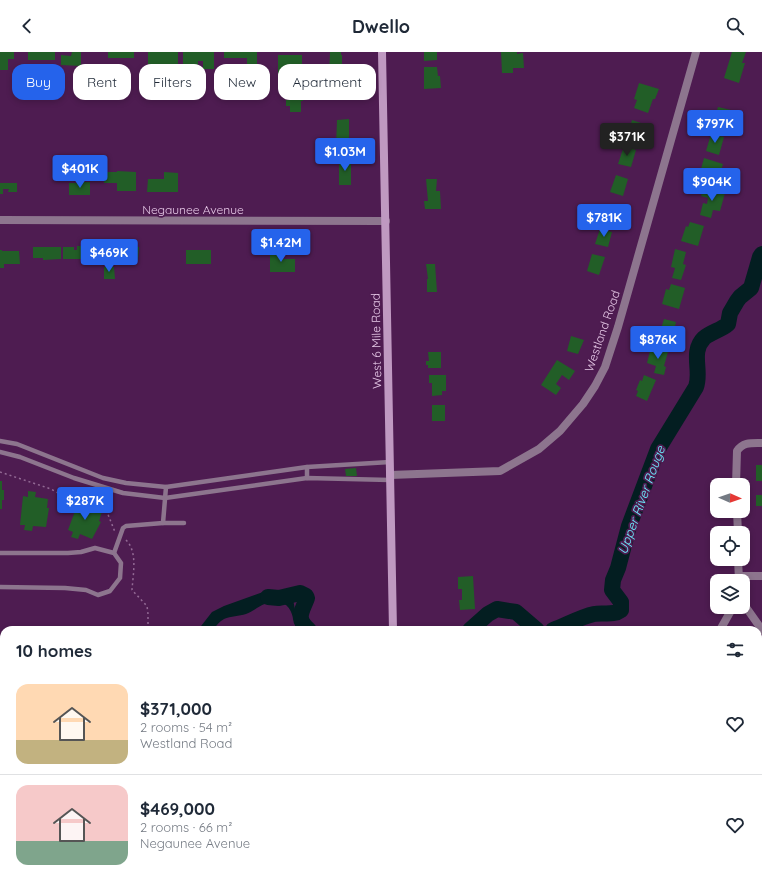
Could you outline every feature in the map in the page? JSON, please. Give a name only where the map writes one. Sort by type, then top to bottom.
[{"type":"main road","name":"West 6 Mile Road","points":[[382,52],[393,626]]},
{"type":"street","name":"Westland Road","points":[[390,478],[500,471],[527,457],[547,443],[583,404],[604,367],[618,327],[696,52]]},
{"type":"street","name":"Negaunee Avenue","points":[[0,220],[386,221]]},
{"type":"street","points":[[736,478],[736,456],[740,447],[748,443],[762,443]]},
{"type":"street","points":[[750,577],[762,576]]},
{"type":"street","points":[[750,613],[759,626]]},
{"type":"street","points":[[722,626],[729,614]]},
{"type":"lane","points":[[0,441],[17,444],[103,478],[126,483],[166,487],[307,467],[390,462]]},
{"type":"lane","points":[[0,452],[20,457],[74,478],[123,493],[165,498],[307,478],[390,478]]},
{"type":"lane","points":[[307,467],[307,478]]},
{"type":"lane","points":[[163,523],[166,487]]},
{"type":"lane","points":[[114,553],[123,528],[130,525],[184,523]]},
{"type":"lane","points":[[0,553],[68,553],[81,552],[95,548],[114,553],[120,563],[120,578],[110,591],[98,595],[86,590],[65,588],[0,587]]},
{"type":"path","points":[[0,472],[51,489],[60,494],[91,499],[105,507],[110,516],[116,534],[131,545],[133,552],[132,590],[147,606],[148,626]]},
{"type":"shaded area","points":[[287,591],[293,599],[295,610],[310,626],[296,626],[289,608],[283,603],[273,601],[268,602],[246,614],[224,619],[216,626],[201,626],[212,612],[224,606],[263,592],[280,593]]},
{"type":"building","points":[[0,52],[14,52],[14,59],[8,59],[8,70],[0,70]]},
{"type":"building","points":[[28,52],[55,52],[55,60],[28,60]]},
{"type":"building","points":[[72,52],[81,52],[81,64],[73,64],[73,66],[61,64],[61,55],[71,56]]},
{"type":"building","points":[[108,52],[134,52],[134,58],[108,58]]},
{"type":"building","points":[[148,52],[178,52],[178,64],[148,64]]},
{"type":"building","points":[[183,52],[214,52],[214,69],[206,69],[206,64],[203,64],[203,61],[198,61],[198,64],[183,64]]},
{"type":"building","points":[[224,52],[257,52],[257,64],[247,64],[247,58],[224,58]]},
{"type":"building","points":[[330,52],[341,52],[342,64],[329,64]]},
{"type":"building","points":[[424,52],[437,52],[437,60],[424,61]]},
{"type":"building","points":[[501,52],[517,52],[517,54],[523,53],[524,68],[513,68],[513,73],[502,73]]},
{"type":"building","points":[[732,52],[746,52],[742,63],[745,63],[739,83],[724,78]]},
{"type":"building","points":[[278,55],[302,55],[302,64],[278,64]]},
{"type":"building","points":[[424,67],[437,67],[438,76],[440,76],[441,88],[424,89]]},
{"type":"building","points":[[639,83],[659,89],[655,99],[653,99],[648,113],[634,108],[637,100],[634,99]]},
{"type":"building","points":[[286,100],[303,100],[301,101],[301,112],[290,112],[290,106],[286,106]]},
{"type":"building","points":[[718,107],[731,110],[725,128],[713,124]]},
{"type":"building","points":[[349,119],[349,146],[336,146],[337,120]]},
{"type":"building","points":[[632,120],[644,124],[639,141],[627,137]]},
{"type":"building","points":[[711,134],[724,137],[719,155],[706,151]]},
{"type":"building","points":[[624,146],[636,150],[631,167],[618,164]]},
{"type":"building","points":[[339,158],[351,158],[351,185],[339,185]]},
{"type":"building","points":[[704,158],[723,164],[719,177],[713,175],[712,179],[699,176]]},
{"type":"building","points":[[104,172],[136,172],[136,191],[117,191],[117,183],[104,183]]},
{"type":"building","points":[[164,172],[178,173],[178,192],[147,192],[148,179],[164,179]]},
{"type":"building","points":[[616,175],[628,179],[623,196],[610,192]]},
{"type":"building","points":[[426,179],[437,179],[436,191],[440,191],[441,209],[425,209],[424,201],[428,201]]},
{"type":"building","points":[[90,182],[90,195],[69,195],[69,183]]},
{"type":"building","points":[[0,183],[17,183],[17,192],[8,192],[9,189],[3,189],[3,194],[0,194]]},
{"type":"building","points":[[704,187],[725,193],[720,211],[713,210],[711,218],[700,215],[703,203],[707,204],[708,198],[701,196]]},
{"type":"building","points":[[690,222],[704,226],[698,246],[681,241],[686,226],[688,227]]},
{"type":"building","points":[[600,229],[612,232],[608,247],[595,244]]},
{"type":"building","points":[[77,246],[98,246],[98,259],[63,259],[63,247],[74,247],[74,250],[77,250]]},
{"type":"building","points":[[33,247],[61,247],[61,259],[43,260],[43,258],[33,258]]},
{"type":"building","points":[[113,247],[139,247],[138,260],[113,260]]},
{"type":"building","points":[[675,249],[686,252],[683,264],[686,265],[681,280],[672,278],[675,268],[671,267]]},
{"type":"building","points":[[0,250],[19,251],[20,264],[4,264],[4,268],[0,268]]},
{"type":"building","points":[[186,250],[211,250],[211,264],[186,264]]},
{"type":"building","points":[[270,251],[282,251],[282,259],[295,259],[295,272],[270,272]]},
{"type":"building","points":[[592,254],[605,257],[599,275],[587,271]]},
{"type":"building","points":[[426,264],[435,264],[437,292],[427,292],[428,279]]},
{"type":"building","points":[[104,267],[114,267],[115,279],[104,279]]},
{"type":"building","points":[[671,284],[685,288],[679,309],[662,304],[666,289],[669,290]]},
{"type":"building","points":[[664,319],[676,322],[674,330],[676,331],[673,342],[671,341],[669,348],[659,345],[661,339],[658,338]]},
{"type":"building","points":[[571,336],[584,340],[578,354],[567,351]]},
{"type":"building","points":[[651,347],[668,352],[664,366],[666,367],[664,375],[654,373],[656,366],[647,363]]},
{"type":"building","points":[[428,352],[441,352],[441,368],[428,368],[426,361],[429,361]]},
{"type":"building","points":[[557,360],[575,371],[569,380],[562,375],[556,384],[561,388],[556,395],[541,385]]},
{"type":"building","points":[[429,375],[446,375],[446,391],[442,391],[442,395],[432,396],[432,383],[429,383]]},
{"type":"building","points":[[644,375],[656,380],[647,401],[636,396],[638,391],[636,390]]},
{"type":"building","points":[[432,405],[445,405],[445,421],[432,421]]},
{"type":"building","points":[[756,465],[762,465],[762,481],[756,481]]},
{"type":"building","points":[[356,468],[357,476],[346,476],[345,469]]},
{"type":"building","points":[[0,481],[2,481],[2,490],[4,490],[2,509],[0,509]]},
{"type":"building","points":[[28,491],[36,492],[35,497],[48,499],[47,508],[49,508],[46,527],[33,526],[32,531],[24,530],[25,525],[20,525],[23,496],[28,497]]},
{"type":"building","points":[[756,495],[762,495],[762,506],[756,506]]},
{"type":"building","points":[[85,500],[92,502],[90,508],[102,512],[99,521],[101,522],[92,539],[80,534],[78,539],[71,537],[73,532],[68,530],[78,503],[83,505]]},
{"type":"building","points":[[473,576],[475,609],[460,610],[459,600],[462,600],[462,589],[458,589],[458,577]]},
{"type":"waterway","name":"Upper River Rouge","points":[[562,626],[589,615],[615,613],[621,610],[621,602],[612,590],[613,580],[618,568],[629,526],[658,449],[696,387],[698,375],[697,355],[700,343],[704,338],[728,324],[730,313],[737,301],[751,288],[762,254]]},
{"type":"waterway","name":"Upper River Rouge","points":[[268,597],[279,598],[300,593],[306,596],[307,598],[301,615],[302,622],[305,626]]},
{"type":"waterway","name":"Upper River Rouge","points":[[474,626],[488,614],[497,609],[516,612],[532,626]]}]
